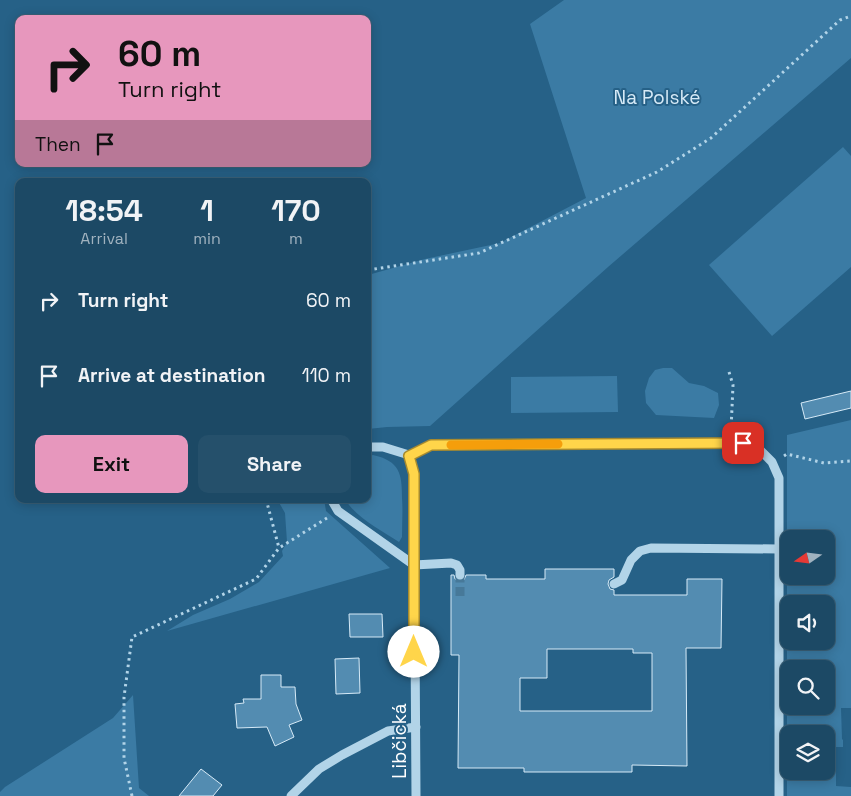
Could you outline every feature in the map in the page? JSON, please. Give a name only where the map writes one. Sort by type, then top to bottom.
[{"type":"street","points":[[371,447],[383,447],[409,456],[431,445],[743,443],[761,451],[772,462],[779,478],[779,796]]},
{"type":"street","name":"Libčická","points":[[409,456],[414,474],[416,796]]},
{"type":"street","points":[[334,503],[338,511],[414,565],[451,563],[457,565],[460,575]]},
{"type":"street","points":[[614,584],[622,580],[631,560],[640,551],[651,548],[778,549]]},
{"type":"street","points":[[291,796],[319,769],[342,755],[388,731],[416,727]]},
{"type":"path","points":[[371,270],[479,252],[657,172],[711,138],[840,20],[851,16]]},
{"type":"path","points":[[729,372],[733,385],[730,443]]},
{"type":"path","points":[[772,462],[787,454],[824,463],[851,461]]},
{"type":"path","points":[[267,503],[279,548]]},
{"type":"path","points":[[132,796],[124,758],[124,697],[132,637],[256,579],[279,548],[338,511]]},
{"type":"green space","name":"Na Polské","points":[[564,0],[851,0],[851,58],[608,267],[430,426],[371,429],[371,274],[425,259],[500,243],[586,198],[530,24]]},
{"type":"green space","points":[[843,147],[851,156],[851,267],[772,336],[709,265]]},
{"type":"green space","points":[[672,368],[689,383],[704,386],[718,393],[719,405],[714,418],[656,415],[646,403],[645,391],[649,378],[655,370]]},
{"type":"green space","points":[[617,376],[618,412],[511,413],[511,377]]},
{"type":"green space","points":[[851,420],[851,708],[841,708],[843,747],[836,747],[836,786],[851,787],[851,796],[787,796],[787,780],[835,780],[835,725],[787,725],[787,715],[835,715],[835,660],[787,660],[787,650],[835,650],[835,595],[787,595],[787,585],[835,585],[835,530],[787,530],[787,435]]},
{"type":"green space","points":[[371,455],[389,461],[398,470],[400,475],[402,490],[402,537],[399,542],[362,518],[348,503],[371,503]]},
{"type":"green space","points":[[279,503],[325,503],[326,511],[390,568],[167,631],[193,615],[230,599],[259,582],[283,556],[282,551],[287,542],[285,513]]},
{"type":"green space","points":[[133,695],[139,788],[149,796],[0,796],[0,792],[5,787],[113,718]]},
{"type":"building","points":[[851,391],[851,408],[805,419],[801,403]]},
{"type":"building","points":[[545,569],[614,569],[614,577],[609,580],[608,584],[610,589],[614,590],[614,595],[687,595],[687,579],[722,579],[721,648],[686,648],[687,766],[632,765],[632,772],[524,772],[524,768],[458,768],[459,655],[451,655],[451,575],[454,575],[455,579],[460,581],[464,580],[466,575],[486,575],[486,579],[545,579]],"holes":[[[547,649],[633,649],[633,653],[652,653],[652,711],[520,711],[520,678],[547,678]]]},
{"type":"building","points":[[349,614],[382,614],[383,637],[350,637]]},
{"type":"building","points":[[359,658],[360,693],[336,694],[335,659]]},
{"type":"building","points":[[261,675],[281,675],[281,687],[295,687],[296,704],[302,720],[289,725],[294,737],[275,746],[267,727],[237,728],[235,704],[244,703],[243,699],[261,699]]},
{"type":"building","points":[[201,769],[222,785],[213,796],[179,796]]},
{"type":"tunnel","points":[[460,575],[460,596]]},
{"type":"slow traffic","points":[[451,445],[558,444]]},
{"type":"route","points":[[414,652],[414,474],[409,456],[431,445],[743,443]]}]
